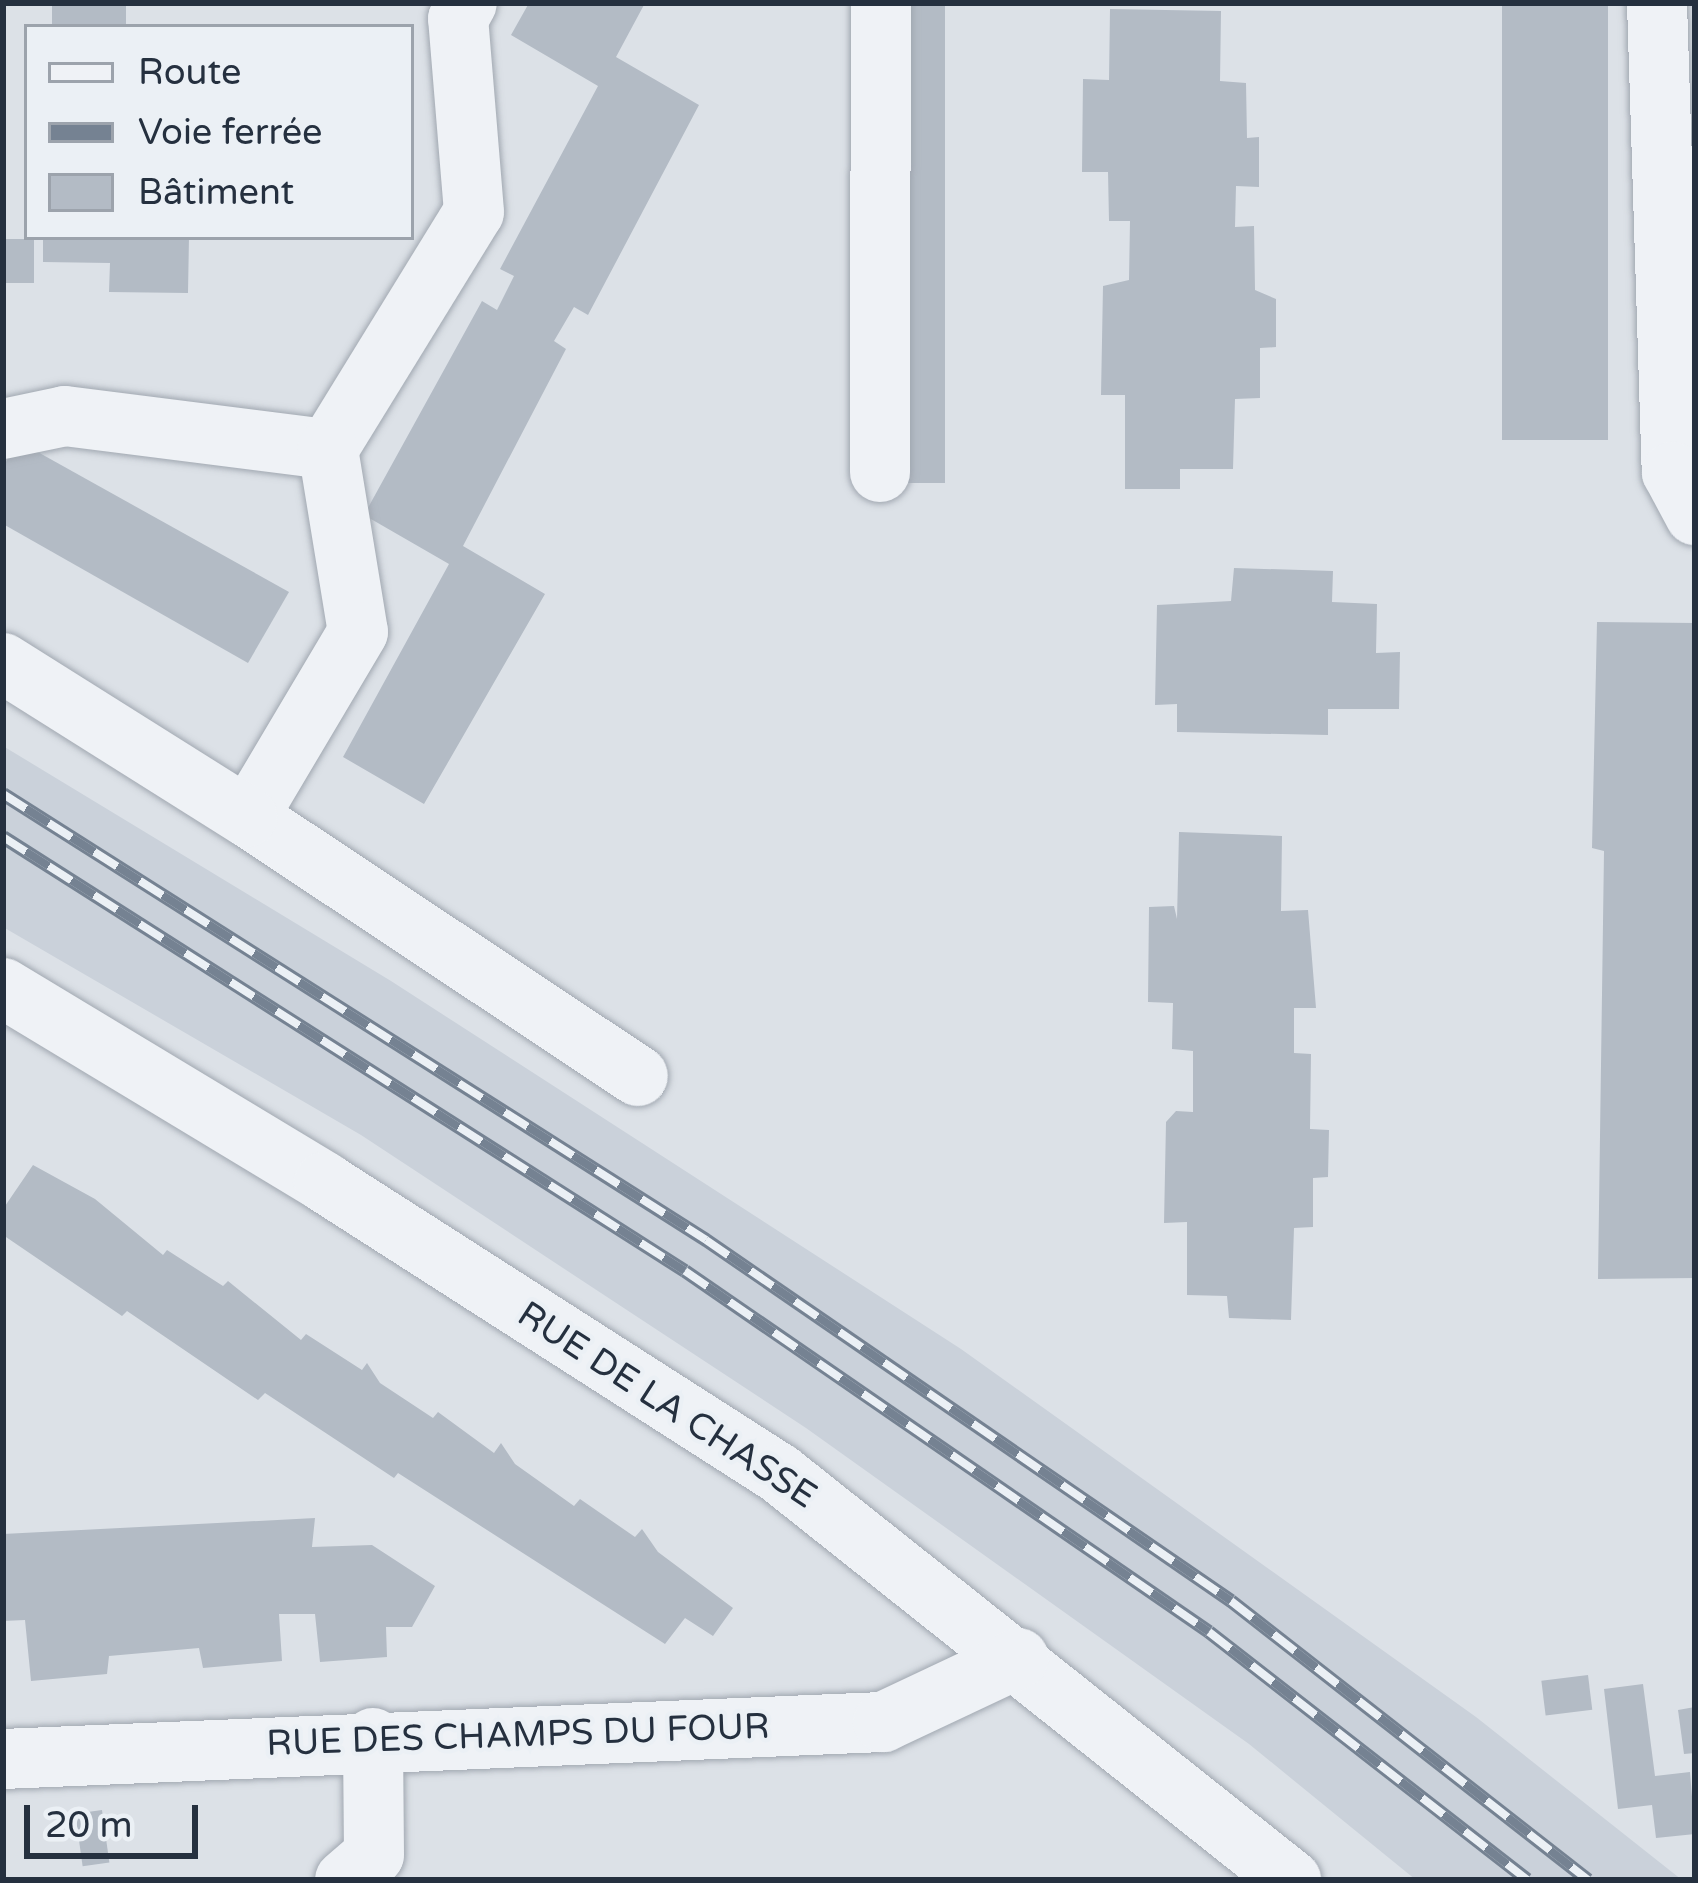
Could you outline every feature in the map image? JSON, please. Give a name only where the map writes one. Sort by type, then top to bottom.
[{"type":"street","points":[[248,817],[358,632],[328,449],[474,212],[458,19],[467,3]]},
{"type":"street","points":[[880,3],[880,472]]},
{"type":"street","points":[[1657,3],[1672,472],[1695,515]]},
{"type":"street","points":[[3,429],[65,416],[328,449]]},
{"type":"street","points":[[3,663],[248,817],[638,1076]]},
{"type":"street","name":"RUE DE LA CHASSE","points":[[3,988],[324,1182],[780,1474],[1019,1658],[1291,1880]]},
{"type":"street","name":"RUE DES CHAMPS DU FOUR","points":[[3,1759],[373,1738],[883,1722],[1019,1658]]},
{"type":"street","points":[[373,1738],[377,1872]]},
{"type":"shaded area","points":[[3,746],[391,981],[961,1349],[1476,1717],[1682,1880],[1416,1880],[1249,1744],[806,1428],[361,1135],[3,927]]},
{"type":"building","points":[[52,3],[126,3],[126,24],[52,24]]},
{"type":"building","points":[[529,3],[645,3],[616,57],[699,105],[588,315],[574,307],[554,341],[566,349],[463,546],[545,594],[424,804],[343,757],[449,564],[364,515],[482,301],[497,310],[514,276],[500,269],[598,86],[511,35]]},
{"type":"building","points":[[896,3],[945,3],[945,483],[896,483]]},
{"type":"building","points":[[1502,3],[1608,3],[1608,440],[1502,440]]},
{"type":"building","points":[[1110,9],[1221,11],[1220,81],[1246,83],[1247,138],[1259,137],[1259,187],[1236,186],[1235,227],[1254,226],[1255,290],[1276,299],[1276,347],[1260,348],[1260,398],[1235,399],[1233,469],[1180,469],[1180,489],[1125,489],[1125,395],[1101,395],[1103,286],[1129,280],[1130,221],[1109,221],[1108,172],[1082,172],[1083,79],[1109,80]]},
{"type":"building","points":[[3,239],[34,240],[34,283],[3,283]]},
{"type":"building","points":[[43,240],[189,240],[188,293],[109,292],[110,263],[43,262]]},
{"type":"building","points":[[18,441],[289,592],[248,663],[3,524],[3,467]]},
{"type":"building","points":[[1234,568],[1333,571],[1332,602],[1377,604],[1376,653],[1400,652],[1399,709],[1328,709],[1328,735],[1177,732],[1177,704],[1155,705],[1157,605],[1231,601]]},
{"type":"building","points":[[1597,622],[1695,623],[1695,1278],[1598,1279],[1604,851],[1592,848]]},
{"type":"building","points":[[1179,832],[1282,836],[1281,911],[1308,910],[1316,1008],[1294,1008],[1294,1053],[1311,1054],[1310,1129],[1329,1130],[1328,1177],[1313,1178],[1313,1227],[1294,1228],[1291,1320],[1229,1318],[1227,1296],[1187,1295],[1187,1222],[1164,1223],[1166,1122],[1176,1111],[1193,1112],[1193,1051],[1172,1049],[1173,1003],[1148,1002],[1149,907],[1174,906],[1177,919]]},
{"type":"building","points":[[33,1165],[95,1199],[163,1255],[167,1250],[223,1286],[228,1281],[301,1340],[306,1334],[362,1370],[367,1363],[380,1383],[433,1418],[438,1412],[494,1453],[501,1443],[515,1464],[574,1506],[580,1499],[635,1537],[642,1529],[658,1552],[733,1608],[713,1636],[685,1618],[665,1644],[398,1473],[394,1478],[265,1393],[258,1400],[127,1311],[122,1316],[3,1235],[3,1209]]},
{"type":"building","points":[[315,1518],[312,1547],[372,1545],[435,1586],[412,1627],[386,1627],[387,1657],[320,1662],[315,1614],[279,1614],[282,1661],[203,1668],[199,1648],[109,1656],[107,1674],[31,1681],[25,1620],[3,1621],[3,1534]]},
{"type":"building","points":[[1588,1675],[1592,1710],[1546,1715],[1541,1681]]},
{"type":"building","points":[[1643,1684],[1655,1776],[1690,1772],[1695,1834],[1656,1838],[1652,1805],[1618,1809],[1604,1689]]},
{"type":"building","points":[[1695,1707],[1695,1753],[1684,1754],[1678,1710]]},
{"type":"building","points":[[102,1810],[109,1862],[83,1866],[75,1814]]},
{"type":"railway","points":[[3,794],[706,1240],[1231,1601],[1588,1880]]},
{"type":"railway","points":[[3,837],[685,1271],[1209,1632],[1527,1880]]}]
